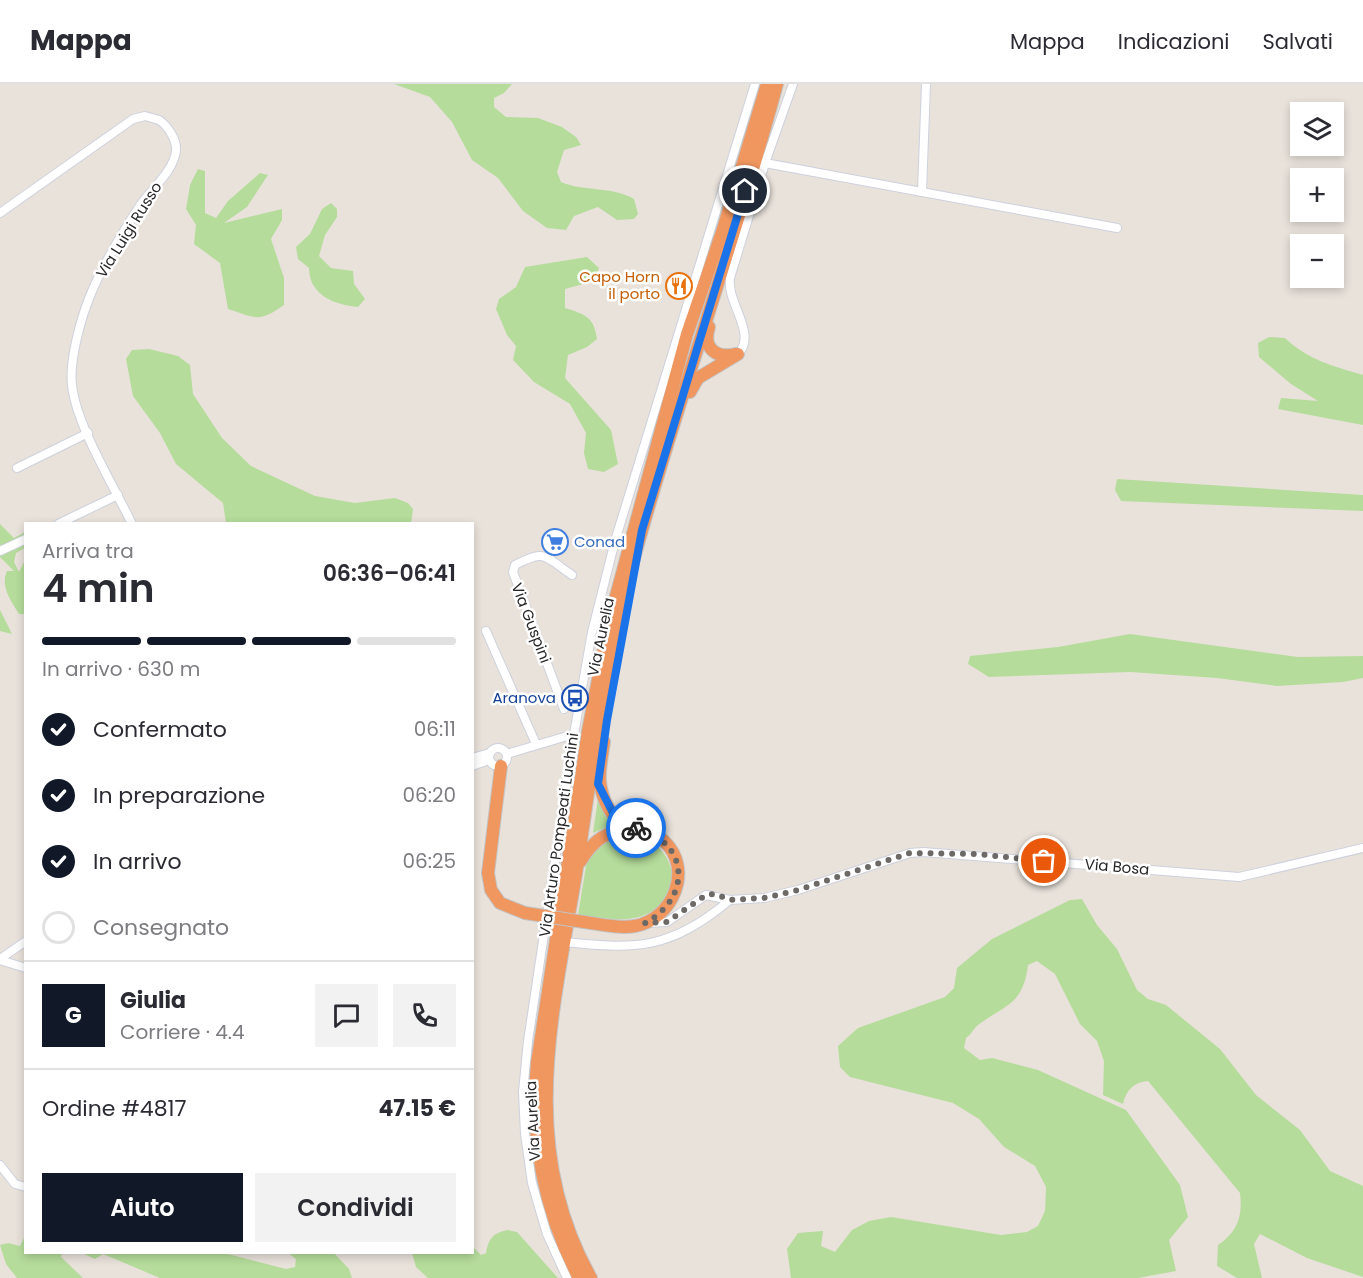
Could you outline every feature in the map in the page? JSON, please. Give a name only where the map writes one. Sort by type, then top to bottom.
[{"type":"highway","name":"Via Aurelia","points":[[579,1278],[564,1248],[546,1189],[537,1146],[535,1094],[545,1008],[588,731],[610,618],[646,480],[687,334],[722,232],[766,84]]},
{"type":"highway","name":"Via Aurelia","points":[[591,1278],[561,1211],[547,1141],[546,1067],[576,869],[612,652],[642,530],[777,84]]},
{"type":"highway","points":[[718,278],[717,299],[706,342],[712,351],[719,355],[738,354]]},
{"type":"highway","points":[[666,448],[694,381],[738,354]]},
{"type":"highway","points":[[576,869],[589,828],[598,784],[642,530]]},
{"type":"highway","points":[[497,758],[488,880],[500,903],[525,913],[584,922],[626,927],[645,923],[664,911],[672,901],[678,869],[674,856],[664,841],[655,835],[634,828],[614,815],[598,784]]},
{"type":"highway","points":[[576,869],[590,846],[598,838],[620,829],[634,828]]},
{"type":"street","name":"Via Arturo Pompeati Luchini","points":[[567,1278],[548,1234],[532,1183],[525,1134],[523,1092],[528,1041],[574,734],[592,632],[611,555],[755,84]]},
{"type":"street","points":[[738,354],[744,346],[745,336],[731,299],[730,282],[765,163],[793,84]]},
{"type":"street","points":[[922,192],[926,84]]},
{"type":"street","name":"Via Luigi Russo","points":[[0,213],[133,119],[145,116],[159,120],[174,140],[176,149],[173,161],[141,204],[110,255],[87,303],[71,377],[75,401],[88,433],[131,522]]},
{"type":"street","points":[[765,163],[1117,228]]},
{"type":"street","points":[[17,468],[88,433]]},
{"type":"street","points":[[62,522],[118,495]]},
{"type":"street","points":[[0,550],[24,540]]},
{"type":"street","name":"Via Guspini","points":[[564,709],[513,572],[515,565],[534,554],[541,554],[572,575]]},
{"type":"street","points":[[486,631],[536,744]]},
{"type":"street","points":[[474,765],[536,744],[574,734]]},
{"type":"street","points":[[474,758],[497,758]]},
{"type":"street","name":"Via Bosa","points":[[645,923],[667,922],[706,895],[715,894],[730,900],[764,898],[798,890],[910,853],[923,852],[1239,877],[1363,848]]},
{"type":"street","points":[[565,942],[620,947],[653,944],[690,928],[730,900]]},
{"type":"street","points":[[0,960],[24,943]]},
{"type":"street","points":[[0,960],[24,968]]},
{"type":"street","points":[[0,1165],[15,1185],[24,1187]]},
{"type":"green space","points":[[394,84],[512,84],[504,93],[494,98],[494,107],[506,117],[538,118],[562,127],[576,137],[581,145],[564,150],[557,172],[561,182],[626,195],[634,199],[638,214],[634,219],[617,220],[598,207],[574,216],[566,230],[547,228],[523,211],[498,178],[472,160],[452,122],[430,97]]},
{"type":"green space","points":[[198,169],[205,171],[205,213],[216,218],[228,201],[260,173],[268,175],[247,207],[224,223],[282,209],[282,220],[271,239],[284,278],[284,305],[263,317],[228,309],[220,263],[194,244],[196,225],[186,209],[190,185]]},
{"type":"green space","points":[[331,203],[337,209],[337,217],[325,235],[319,256],[331,268],[353,271],[354,284],[365,299],[358,307],[332,301],[318,292],[310,277],[309,268],[298,259],[296,247],[310,234],[322,209]]},
{"type":"green space","points":[[587,257],[599,268],[594,281],[565,289],[565,308],[587,317],[596,331],[597,339],[587,347],[568,355],[565,378],[611,430],[618,464],[604,472],[588,469],[584,453],[586,433],[570,404],[534,382],[513,360],[516,346],[507,335],[496,309],[499,299],[516,287],[525,267]]},
{"type":"green space","points":[[1269,337],[1285,338],[1312,357],[1363,375],[1363,425],[1278,409],[1281,398],[1318,401],[1291,384],[1259,357],[1258,343]]},
{"type":"green space","points":[[149,349],[178,356],[190,365],[193,394],[222,438],[251,466],[315,496],[355,503],[395,498],[408,503],[413,509],[411,522],[226,522],[223,503],[176,464],[160,433],[133,396],[126,359],[132,350]]},
{"type":"green space","points":[[1117,479],[1363,495],[1363,511],[1121,501],[1115,490]]},
{"type":"green space","points":[[0,524],[14,538],[24,533],[24,549],[16,553],[14,562],[19,572],[24,562],[24,614],[19,614],[6,588],[7,571],[14,571],[0,557]]},
{"type":"green space","points":[[0,610],[12,634],[0,631]]},
{"type":"green space","points":[[1130,634],[1298,657],[1363,656],[1363,678],[1343,682],[1277,686],[1217,678],[1130,672],[989,677],[968,664],[970,656],[1058,647]]},
{"type":"green space","points":[[598,799],[605,815],[614,824],[593,833]]},
{"type":"green space","points":[[635,833],[650,840],[661,850],[668,861],[672,874],[671,886],[666,898],[656,908],[635,918],[610,919],[578,915],[587,860],[598,839]]},
{"type":"green space","points":[[1082,899],[1097,925],[1117,949],[1137,990],[1148,999],[1166,1005],[1220,1049],[1256,1095],[1300,1130],[1330,1171],[1363,1186],[1363,1277],[1307,1258],[1260,1234],[1254,1244],[1262,1278],[1237,1278],[1217,1266],[1218,1245],[1230,1235],[1239,1217],[1240,1193],[1148,1081],[1131,1088],[1123,1104],[1103,1095],[1104,1061],[1097,1041],[1080,1024],[1055,974],[1037,961],[1028,965],[1022,988],[1012,1002],[976,1027],[966,1038],[964,1048],[980,1060],[992,1058],[1038,1070],[1126,1110],[1180,1185],[1188,1217],[1169,1240],[1176,1271],[1138,1278],[791,1278],[787,1249],[798,1233],[823,1231],[821,1246],[835,1252],[852,1230],[869,1221],[891,1217],[1001,1235],[1027,1232],[1038,1226],[1045,1211],[1046,1187],[1035,1166],[1004,1147],[979,1119],[953,1103],[850,1077],[840,1067],[838,1046],[858,1028],[945,997],[954,988],[957,968],[992,939],[1070,900]]},
{"type":"green space","points":[[507,1230],[517,1232],[558,1278],[428,1278],[416,1267],[412,1254],[474,1254],[474,1248],[481,1255],[486,1253],[492,1237]]},
{"type":"green space","points":[[24,1238],[24,1254],[62,1254],[61,1257],[83,1278],[17,1278],[6,1264],[0,1245],[8,1243],[20,1246]]},
{"type":"green space","points":[[84,1254],[103,1254],[95,1259]]},
{"type":"green space","points":[[103,1254],[228,1254],[286,1269],[295,1267],[296,1259],[289,1254],[335,1254],[349,1269],[352,1278],[160,1278]]},
{"type":"way so far","points":[[636,828],[664,841],[676,860],[678,882],[674,898],[664,911],[645,923],[654,924],[670,920],[691,903],[709,894],[730,900],[764,898],[798,890],[910,853],[976,854],[1044,861]]},
{"type":"place","name":"Capo Horn il porto","points":[[679,286]]},
{"type":"place","name":"Conad","points":[[555,542]]},
{"type":"place","name":"Aranova","points":[[575,698]]},
{"type":"route","points":[[636,828],[622,822],[614,815],[598,784],[607,720],[642,530],[745,191]]}]
